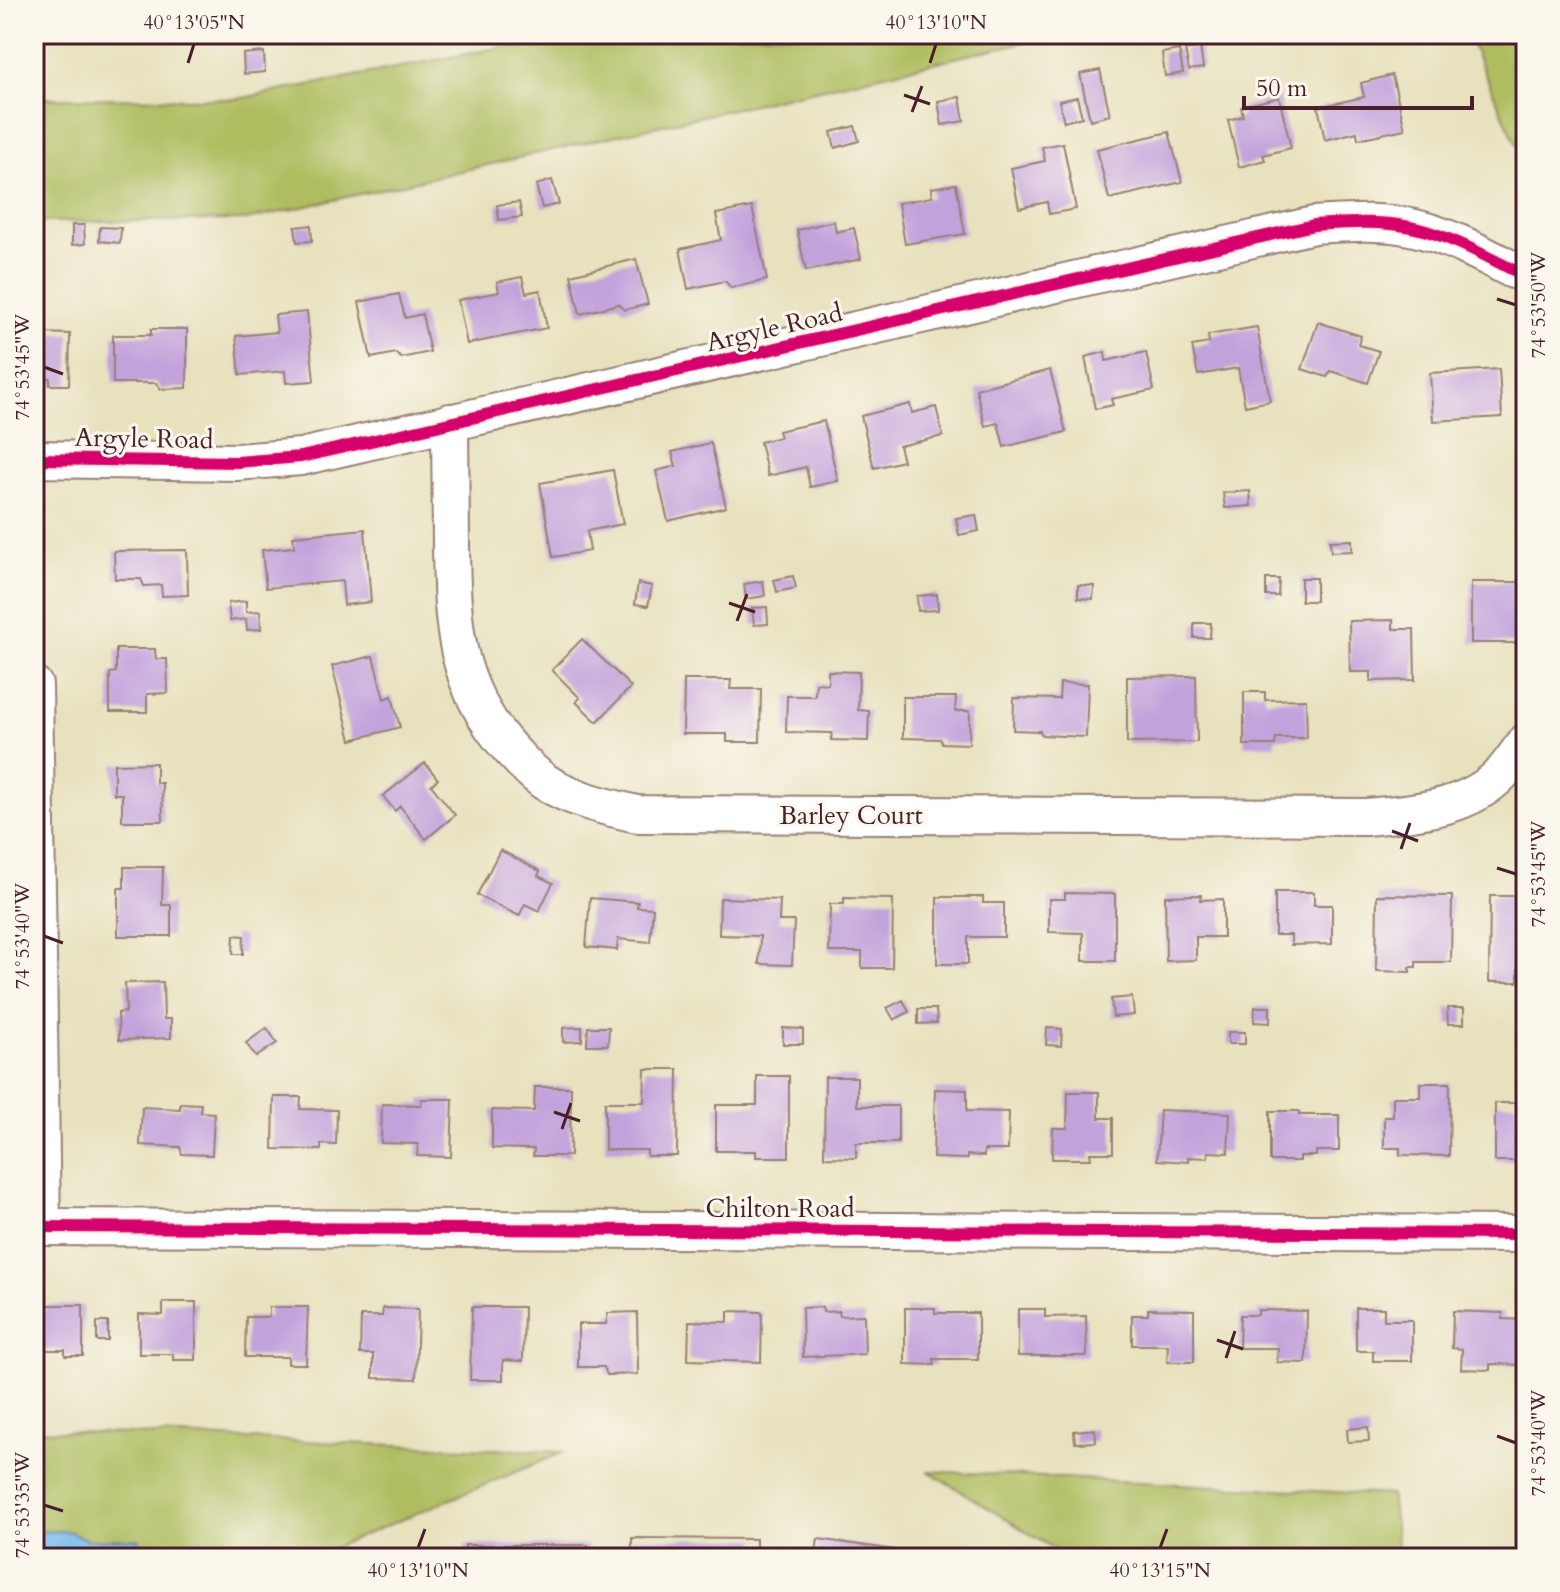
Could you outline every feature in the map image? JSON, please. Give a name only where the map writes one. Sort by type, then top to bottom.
[{"type":"street","name":"Argyle Road","points":[[34,459],[237,462],[285,458],[1314,225],[1366,222],[1411,227],[1480,253],[1513,270]]},
{"type":"street","name":"Barley Court","points":[[450,422],[452,612],[458,651],[473,697],[491,728],[522,762],[546,782],[595,804],[637,814],[1367,817],[1421,812],[1453,804],[1479,792],[1501,774],[1526,742]]},
{"type":"street","points":[[34,685],[38,1227]]},
{"type":"street","name":"Chilton Road","points":[[38,1227],[1526,1234]]},
{"type":"green space","points":[[568,34],[1060,34],[246,220],[34,222],[34,98],[238,99]]},
{"type":"green space","points":[[1467,34],[1526,34],[1526,166]]},
{"type":"green space","points":[[34,1430],[564,1452],[309,1558],[133,1558],[138,1552],[139,1539],[87,1540],[68,1531],[34,1532]]},
{"type":"green space","points":[[928,1471],[1391,1495],[1399,1558],[1069,1558]]},
{"type":"water","points":[[68,1531],[87,1540],[139,1539],[138,1553],[133,1558],[34,1558],[34,1532]]},
{"type":"building","points":[[1200,47],[1203,68],[1189,70],[1185,50]]},
{"type":"building","points":[[1179,50],[1183,73],[1165,76],[1162,53]]},
{"type":"building","points":[[264,52],[265,72],[244,74],[243,54]]},
{"type":"building","points":[[1100,70],[1110,115],[1090,120],[1080,74]]},
{"type":"building","points":[[1392,75],[1405,129],[1358,139],[1357,132],[1325,140],[1318,107],[1364,97],[1361,83]]},
{"type":"building","points":[[960,97],[964,121],[942,125],[938,101]]},
{"type":"building","points":[[1077,97],[1082,117],[1064,122],[1059,101]]},
{"type":"building","points":[[1279,97],[1291,148],[1263,155],[1265,160],[1239,167],[1228,120],[1243,116],[1241,107]]},
{"type":"building","points":[[855,126],[859,141],[835,148],[831,132]]},
{"type":"building","points":[[1169,132],[1182,182],[1109,199],[1097,149]]},
{"type":"building","points":[[1063,143],[1076,209],[1049,214],[1047,202],[1019,208],[1011,168],[1045,161],[1042,147]]},
{"type":"building","points":[[552,180],[559,204],[542,208],[536,185]]},
{"type":"building","points":[[956,184],[965,234],[905,244],[898,203],[932,197],[931,188]]},
{"type":"building","points":[[519,202],[522,217],[499,220],[497,205]]},
{"type":"building","points":[[752,207],[767,280],[731,288],[725,281],[688,289],[680,249],[721,240],[716,214]]},
{"type":"building","points":[[834,221],[836,232],[854,228],[861,259],[806,271],[797,230]]},
{"type":"building","points":[[72,225],[84,225],[85,244],[72,245]]},
{"type":"building","points":[[311,225],[312,241],[297,242],[295,227]]},
{"type":"building","points":[[100,227],[121,228],[120,243],[99,241]]},
{"type":"building","points":[[636,259],[648,304],[624,310],[619,304],[580,314],[571,275]]},
{"type":"building","points":[[522,277],[526,293],[540,290],[547,328],[467,344],[458,300],[499,292],[497,282]]},
{"type":"building","points":[[399,294],[405,318],[422,314],[430,352],[401,358],[396,353],[371,358],[359,302]]},
{"type":"building","points":[[307,312],[314,381],[286,383],[285,371],[240,375],[236,336],[277,332],[275,315]]},
{"type":"building","points":[[1318,322],[1361,336],[1358,345],[1379,351],[1368,383],[1331,371],[1327,377],[1302,369]]},
{"type":"building","points":[[1257,327],[1270,401],[1245,406],[1238,368],[1198,375],[1192,346],[1209,343],[1208,335]]},
{"type":"building","points":[[151,329],[187,329],[187,388],[161,389],[156,383],[113,383],[113,335],[151,335]]},
{"type":"building","points":[[37,333],[70,334],[69,385],[50,385],[50,378],[34,378],[34,340]]},
{"type":"building","points":[[1105,352],[1106,361],[1146,352],[1154,390],[1111,399],[1113,405],[1095,409],[1085,357]]},
{"type":"building","points":[[1499,369],[1502,417],[1433,421],[1430,373]]},
{"type":"building","points":[[1050,370],[1066,432],[1004,447],[998,423],[985,426],[976,389]]},
{"type":"building","points":[[910,404],[912,413],[936,407],[943,436],[899,446],[903,461],[874,468],[861,416]]},
{"type":"building","points":[[824,421],[838,481],[810,487],[806,467],[768,476],[760,442],[780,437],[778,431]]},
{"type":"building","points":[[711,443],[726,507],[668,521],[656,471],[676,466],[672,452]]},
{"type":"building","points":[[613,470],[623,524],[587,531],[590,551],[553,557],[540,483]]},
{"type":"building","points":[[1250,491],[1251,506],[1225,508],[1223,493]]},
{"type":"building","points":[[976,515],[979,531],[959,535],[956,518]]},
{"type":"building","points":[[365,529],[371,602],[344,605],[342,581],[266,588],[262,550],[294,547],[293,536]]},
{"type":"building","points":[[1352,540],[1352,551],[1331,552],[1330,541]]},
{"type":"building","points":[[187,550],[188,595],[162,596],[161,585],[144,586],[141,579],[115,579],[114,551]]},
{"type":"building","points":[[793,576],[796,588],[777,592],[774,580]]},
{"type":"building","points":[[1301,578],[1316,578],[1316,601],[1301,601]]},
{"type":"building","points":[[1266,579],[1279,579],[1278,596],[1266,596]]},
{"type":"building","points":[[763,581],[765,596],[746,599],[744,584]]},
{"type":"building","points":[[1471,582],[1526,582],[1526,635],[1520,635],[1520,643],[1471,643]]},
{"type":"building","points":[[638,583],[652,586],[648,606],[635,604]]},
{"type":"building","points":[[1078,585],[1094,586],[1093,599],[1078,598]]},
{"type":"building","points":[[937,594],[938,610],[918,611],[917,596]]},
{"type":"building","points":[[246,601],[246,612],[260,611],[261,629],[247,630],[246,619],[230,621],[228,603]]},
{"type":"building","points":[[767,607],[768,624],[754,625],[752,608]]},
{"type":"building","points":[[1393,620],[1393,629],[1414,629],[1415,680],[1371,681],[1371,672],[1350,672],[1349,621]]},
{"type":"building","points":[[1194,623],[1211,623],[1210,638],[1194,638]]},
{"type":"building","points":[[582,639],[631,687],[597,722],[576,702],[580,698],[552,670]]},
{"type":"building","points":[[116,649],[155,649],[156,659],[167,659],[168,693],[147,694],[147,712],[110,712],[110,673],[116,672]]},
{"type":"building","points":[[373,656],[384,699],[392,696],[400,727],[351,740],[332,666]]},
{"type":"building","points":[[828,671],[859,672],[858,710],[869,711],[868,741],[831,740],[832,733],[786,732],[787,696],[815,696],[816,683],[828,684]]},
{"type":"building","points":[[1196,676],[1197,742],[1127,743],[1127,677]]},
{"type":"building","points":[[684,680],[731,680],[730,689],[761,689],[760,742],[727,742],[727,734],[683,734]]},
{"type":"building","points":[[1060,683],[1088,684],[1086,737],[1013,730],[1014,698],[1059,699]]},
{"type":"building","points":[[1244,692],[1265,692],[1265,700],[1306,699],[1307,738],[1276,738],[1275,745],[1244,745]]},
{"type":"building","points":[[903,697],[956,697],[955,711],[970,711],[969,744],[903,738]]},
{"type":"building","points":[[156,763],[156,783],[162,783],[163,821],[122,821],[122,794],[114,794],[114,764]]},
{"type":"building","points":[[425,763],[438,779],[431,785],[455,815],[426,839],[400,806],[395,811],[383,796]]},
{"type":"building","points":[[500,850],[540,871],[538,876],[553,883],[539,911],[525,904],[519,916],[477,895]]},
{"type":"building","points":[[124,867],[163,867],[162,905],[171,905],[171,936],[118,936],[118,888],[124,888]]},
{"type":"building","points":[[1275,892],[1314,892],[1314,905],[1332,905],[1332,944],[1291,945],[1291,935],[1275,935]]},
{"type":"building","points":[[1065,893],[1115,894],[1115,961],[1083,961],[1083,933],[1049,932],[1049,899],[1065,899]]},
{"type":"building","points":[[1201,895],[1200,900],[1223,899],[1223,937],[1196,937],[1196,960],[1166,961],[1165,896]]},
{"type":"building","points":[[1377,895],[1452,896],[1451,962],[1416,962],[1416,967],[1410,967],[1410,972],[1376,971]]},
{"type":"building","points":[[1490,896],[1519,896],[1519,900],[1526,900],[1526,959],[1518,959],[1518,982],[1489,982]]},
{"type":"building","points":[[937,897],[983,897],[983,903],[1004,903],[1004,937],[968,937],[968,964],[937,964]]},
{"type":"building","points":[[590,898],[638,902],[637,907],[653,908],[650,942],[618,939],[617,950],[586,947]]},
{"type":"building","points":[[720,898],[780,900],[779,921],[794,921],[792,965],[759,964],[760,936],[719,935]]},
{"type":"building","points":[[844,898],[893,899],[892,968],[862,968],[862,952],[829,952],[830,904],[844,904]]},
{"type":"building","points":[[234,935],[244,936],[243,954],[233,954]]},
{"type":"building","points":[[163,982],[164,1019],[171,1019],[171,1038],[119,1040],[118,1013],[126,1012],[125,983]]},
{"type":"building","points":[[1132,997],[1134,1015],[1113,1017],[1111,999]]},
{"type":"building","points":[[903,1000],[909,1012],[894,1020],[887,1008]]},
{"type":"building","points":[[1255,1007],[1270,1007],[1270,1023],[1254,1022]]},
{"type":"building","points":[[1447,1008],[1464,1008],[1464,1024],[1448,1024]]},
{"type":"building","points":[[918,1009],[936,1009],[937,1023],[918,1024]]},
{"type":"building","points":[[582,1027],[582,1041],[563,1042],[563,1028]]},
{"type":"building","points":[[588,1027],[609,1027],[608,1045],[587,1045]]},
{"type":"building","points":[[267,1028],[277,1043],[256,1057],[246,1043]]},
{"type":"building","points":[[783,1028],[803,1029],[803,1044],[783,1044]]},
{"type":"building","points":[[1047,1028],[1062,1029],[1061,1046],[1046,1045]]},
{"type":"building","points":[[1228,1032],[1245,1032],[1245,1044],[1228,1044]]},
{"type":"building","points":[[645,1069],[678,1069],[677,1156],[647,1156],[647,1150],[605,1150],[605,1102],[644,1102]]},
{"type":"building","points":[[757,1076],[789,1076],[789,1157],[756,1157],[756,1151],[716,1151],[716,1105],[757,1105]]},
{"type":"building","points":[[825,1077],[857,1077],[857,1106],[898,1106],[898,1143],[856,1143],[856,1158],[824,1157]]},
{"type":"building","points":[[1420,1083],[1450,1083],[1449,1156],[1400,1155],[1400,1148],[1384,1148],[1384,1117],[1393,1117],[1393,1097],[1420,1097]]},
{"type":"building","points":[[535,1087],[571,1087],[570,1156],[533,1156],[534,1149],[492,1148],[492,1110],[534,1111]]},
{"type":"building","points":[[935,1089],[967,1090],[967,1111],[1009,1112],[1008,1150],[984,1150],[984,1156],[967,1155],[967,1159],[933,1158]]},
{"type":"building","points":[[1068,1092],[1099,1092],[1099,1118],[1113,1118],[1113,1153],[1090,1153],[1091,1159],[1052,1159],[1053,1128],[1067,1128]]},
{"type":"building","points":[[274,1097],[301,1097],[300,1109],[337,1110],[336,1145],[321,1144],[321,1150],[273,1149]]},
{"type":"building","points":[[422,1099],[453,1099],[451,1157],[417,1156],[418,1144],[381,1143],[382,1104],[421,1105]]},
{"type":"building","points":[[180,1103],[201,1104],[200,1112],[214,1113],[212,1155],[182,1154],[180,1147],[140,1145],[142,1107],[180,1109]]},
{"type":"building","points":[[1495,1103],[1516,1103],[1516,1116],[1526,1116],[1526,1161],[1495,1161]]},
{"type":"building","points":[[1160,1110],[1230,1113],[1228,1153],[1208,1152],[1208,1158],[1188,1157],[1188,1162],[1157,1160]]},
{"type":"building","points":[[1270,1111],[1339,1115],[1339,1151],[1316,1151],[1316,1156],[1300,1156],[1300,1161],[1270,1161]]},
{"type":"building","points":[[163,1302],[196,1302],[196,1360],[173,1360],[173,1354],[139,1354],[139,1314],[163,1315]]},
{"type":"building","points":[[45,1305],[83,1305],[83,1356],[65,1356],[65,1350],[34,1350],[34,1311],[45,1311]]},
{"type":"building","points":[[269,1307],[308,1307],[306,1364],[288,1364],[288,1357],[245,1357],[246,1317],[269,1317]]},
{"type":"building","points":[[472,1307],[524,1307],[523,1361],[503,1360],[503,1380],[470,1380]]},
{"type":"building","points":[[822,1307],[823,1312],[839,1311],[840,1316],[864,1315],[865,1354],[803,1357],[802,1308]]},
{"type":"building","points":[[383,1308],[418,1309],[416,1379],[373,1378],[373,1354],[360,1354],[361,1316],[382,1316]]},
{"type":"building","points":[[905,1308],[935,1308],[935,1313],[978,1313],[978,1359],[934,1359],[935,1365],[905,1364]]},
{"type":"building","points":[[1356,1308],[1384,1308],[1384,1320],[1412,1320],[1412,1361],[1373,1361],[1373,1351],[1356,1351]]},
{"type":"building","points":[[1018,1309],[1045,1309],[1045,1317],[1086,1316],[1087,1356],[1018,1356]]},
{"type":"building","points":[[1148,1309],[1194,1310],[1194,1362],[1167,1362],[1168,1345],[1132,1345],[1132,1315],[1148,1315]]},
{"type":"building","points":[[1258,1310],[1307,1311],[1306,1363],[1277,1362],[1278,1348],[1239,1348],[1240,1315],[1258,1315]]},
{"type":"building","points":[[728,1311],[762,1312],[761,1362],[688,1360],[689,1321],[728,1322]]},
{"type":"building","points":[[1453,1311],[1503,1313],[1503,1319],[1525,1320],[1524,1365],[1490,1364],[1490,1370],[1461,1369],[1462,1349],[1452,1348]]},
{"type":"building","points":[[637,1312],[638,1374],[607,1375],[604,1367],[578,1367],[578,1324],[606,1324],[608,1313]]},
{"type":"building","points":[[97,1322],[108,1322],[108,1341],[97,1341]]},
{"type":"building","points":[[1368,1427],[1369,1441],[1348,1442],[1347,1429]]},
{"type":"building","points":[[1095,1429],[1096,1442],[1075,1443],[1074,1431]]},
{"type":"building","points":[[632,1538],[756,1539],[756,1558],[632,1558]]},
{"type":"building","points":[[818,1539],[938,1556],[938,1558],[815,1558]]},
{"type":"building","points":[[465,1545],[588,1545],[588,1558],[465,1558]]},
{"type":"cycle path","points":[[34,459],[237,462],[301,457],[1314,225],[1403,225],[1453,241],[1513,270]]},
{"type":"cycle path","points":[[34,1227],[1526,1234]]}]
